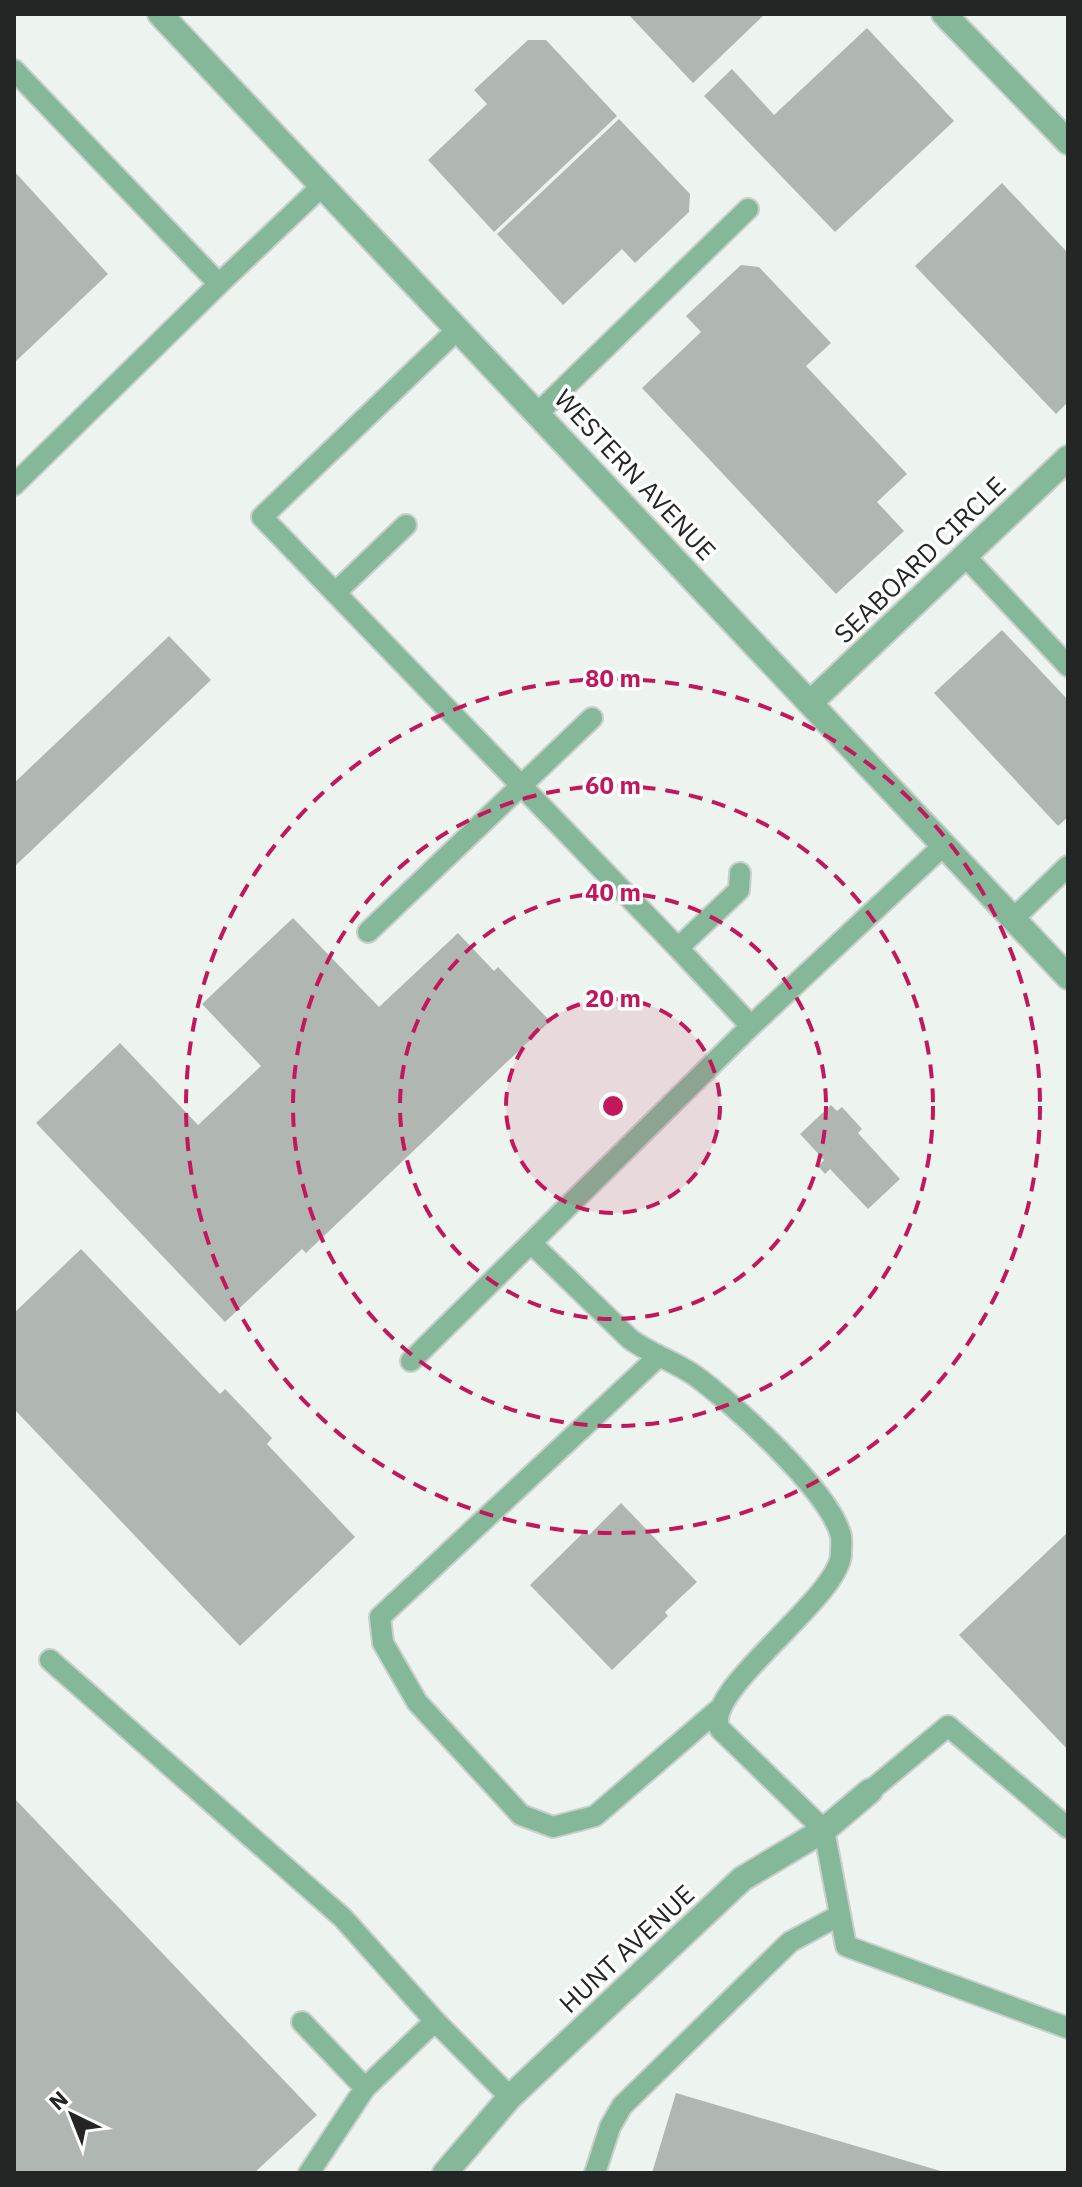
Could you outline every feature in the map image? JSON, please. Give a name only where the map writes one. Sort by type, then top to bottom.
[{"type":"street","name":"WESTERN AVENUE","points":[[160,14],[1068,977]]},
{"type":"street","points":[[944,14],[1068,142]]},
{"type":"street","name":"SEABOARD CIRCLE","points":[[811,702],[1068,458]]},
{"type":"street","name":"HUNT AVENUE","points":[[445,2173],[510,2097],[742,1879],[824,1830],[870,1791]]},
{"type":"lane","points":[[14,70],[219,284]]},
{"type":"lane","points":[[14,485],[322,186]]},
{"type":"lane","points":[[538,413],[748,209]]},
{"type":"lane","points":[[458,329],[262,517],[751,1026]]},
{"type":"lane","points":[[335,593],[406,525]]},
{"type":"lane","points":[[965,556],[1068,666]]},
{"type":"lane","points":[[368,932],[592,718]]},
{"type":"lane","points":[[411,1361],[751,1026],[944,845]]},
{"type":"lane","points":[[1013,919],[1068,866]]},
{"type":"lane","points":[[678,948],[739,890],[740,873]]},
{"type":"lane","points":[[531,1243],[630,1339],[690,1372],[724,1398],[811,1484],[841,1537],[840,1559],[831,1581],[770,1646],[718,1710],[595,1816],[553,1827],[521,1815],[417,1702],[383,1643],[380,1617],[658,1357]]},
{"type":"lane","points":[[50,1660],[343,1918],[435,2021],[510,2097]]},
{"type":"lane","points":[[718,1710],[716,1723],[720,1729],[824,1830],[846,1946],[1068,2028]]},
{"type":"lane","points":[[870,1791],[948,1726],[1068,1828]]},
{"type":"lane","points":[[595,2173],[610,2127],[622,2106],[790,1942],[840,1915]]},
{"type":"lane","points":[[309,2173],[365,2088],[435,2021]]},
{"type":"lane","points":[[302,2022],[365,2088]]},
{"type":"building","points":[[628,14],[765,14],[693,83]]},
{"type":"building","points":[[867,28],[954,121],[835,232],[704,96],[732,69],[774,115]]},
{"type":"building","points":[[528,40],[546,40],[617,116],[494,232],[428,160],[487,104],[474,90]]},
{"type":"building","points":[[619,119],[690,194],[689,212],[635,263],[622,249],[563,305],[497,234]]},
{"type":"building","points":[[14,171],[108,274],[14,363]]},
{"type":"building","points":[[1002,183],[1068,253],[1068,402],[1056,414],[915,266]]},
{"type":"building","points":[[741,265],[759,267],[831,343],[806,366],[907,474],[877,502],[904,531],[836,594],[642,388],[701,332],[686,316]]},
{"type":"building","points":[[1002,630],[1068,700],[1068,817],[1058,826],[934,693]]},
{"type":"building","points":[[169,636],[211,680],[14,867],[14,783]]},
{"type":"building","points":[[293,918],[379,1007],[458,933],[494,971],[498,967],[550,1021],[306,1253],[302,1249],[225,1322],[36,1123],[120,1043],[198,1125],[261,1066],[202,1004]]},
{"type":"building","points":[[831,1105],[837,1111],[842,1107],[862,1129],[858,1133],[900,1179],[868,1209],[830,1169],[825,1174],[818,1166],[824,1160],[800,1134]]},
{"type":"building","points":[[81,1249],[220,1394],[225,1389],[272,1438],[267,1444],[355,1537],[240,1646],[14,1409],[14,1313]]},
{"type":"building","points":[[621,1503],[697,1582],[665,1612],[668,1616],[612,1670],[530,1585],[585,1531],[589,1535]]},
{"type":"building","points":[[1068,1532],[1068,1750],[959,1635]]},
{"type":"building","points":[[14,1798],[317,2115],[254,2173],[14,2173]]},
{"type":"building","points":[[676,2093],[944,2172],[944,2173],[652,2173]]}]
